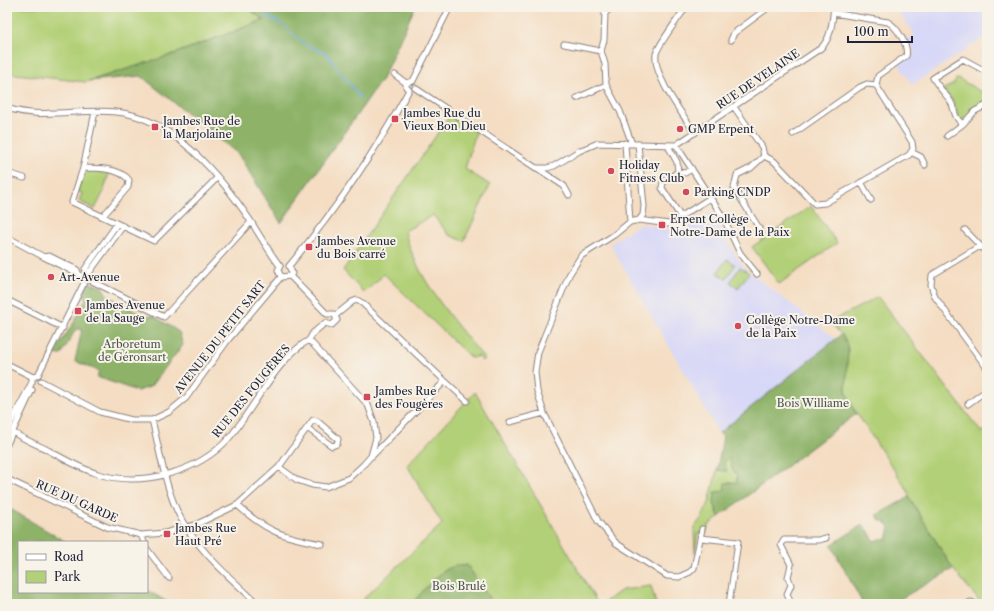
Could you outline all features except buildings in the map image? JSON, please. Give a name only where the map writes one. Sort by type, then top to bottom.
[{"type":"street","points":[[450,7],[413,81],[415,88],[564,186],[569,195]]},
{"type":"street","points":[[595,7],[606,12]]},
{"type":"street","points":[[612,7],[606,12],[604,40],[601,51],[605,64],[606,85],[620,111],[632,144]]},
{"type":"street","points":[[686,7],[656,53],[658,68],[662,80],[695,133]]},
{"type":"street","points":[[731,40],[734,33],[769,7]]},
{"type":"street","name":"RUE DE VELAINE","points":[[536,168],[547,168],[554,166],[579,151],[598,144],[624,143],[668,146],[676,144],[695,133],[821,48],[829,35],[834,7]]},
{"type":"street","points":[[764,156],[774,161],[815,204],[825,203],[911,152],[913,145],[912,142],[876,84],[878,76],[906,56],[906,47],[904,43],[892,24],[888,22],[833,13]]},
{"type":"street","points":[[564,44],[601,51]]},
{"type":"street","points":[[963,124],[957,120],[948,99],[933,78],[962,59],[987,72]]},
{"type":"street","points":[[395,75],[406,83],[406,87],[409,90]]},
{"type":"street","points":[[406,83],[413,81]]},
{"type":"street","points":[[793,134],[860,87],[867,84],[876,84]]},
{"type":"street","points":[[577,98],[606,85]]},
{"type":"street","points":[[289,266],[315,234],[381,138],[409,90],[415,88]]},
{"type":"street","points":[[947,136],[963,124],[975,111],[987,105]]},
{"type":"street","points":[[734,107],[762,147],[764,156]]},
{"type":"street","points":[[7,108],[34,113],[107,111],[126,112],[160,126],[189,148],[217,178],[251,222],[280,266],[278,270],[281,277],[290,276]]},
{"type":"street","points":[[95,112],[83,168],[72,202],[154,241],[217,178]]},
{"type":"street","points":[[624,143],[630,222]]},
{"type":"street","points":[[638,144],[644,206],[643,215],[639,220]]},
{"type":"street","points":[[676,144],[723,217],[740,253],[757,274]]},
{"type":"street","points":[[668,146],[677,162],[678,172]]},
{"type":"street","points":[[911,152],[921,157],[925,165]]},
{"type":"street","points":[[760,228],[734,188],[737,175],[751,168],[764,156]]},
{"type":"street","points":[[83,168],[109,170],[121,174],[129,180],[128,187],[103,216]]},
{"type":"street","points":[[681,217],[662,185],[665,181],[678,172],[685,173],[692,169]]},
{"type":"street","points":[[7,172],[24,178]]},
{"type":"street","points":[[861,182],[871,200]]},
{"type":"street","points":[[643,215],[652,219],[672,222],[710,198]]},
{"type":"street","points":[[679,228],[672,222],[639,220],[630,222],[614,235],[580,256],[569,275],[538,352],[535,372],[537,391],[544,412],[598,521],[616,543],[667,576],[679,577],[690,572],[694,568],[702,529]]},
{"type":"street","points":[[7,236],[44,256],[49,256],[77,270],[78,273],[88,275],[164,317],[251,222]]},
{"type":"street","points":[[88,275],[85,269],[117,224]]},
{"type":"street","points":[[7,444],[9,431],[34,379],[63,328],[88,275],[123,226]]},
{"type":"street","points":[[965,230],[987,253]]},
{"type":"street","points":[[980,246],[932,275],[932,285],[935,297],[987,368]]},
{"type":"street","points":[[280,266],[289,266]]},
{"type":"street","points":[[289,266],[292,273],[290,276]]},
{"type":"street","points":[[290,276],[327,314]]},
{"type":"street","name":"AVENUE DU PETIT SART","points":[[34,379],[41,381],[100,412],[132,420],[152,420],[169,412],[186,398],[228,340],[281,277]]},
{"type":"street","points":[[7,300],[63,328]]},
{"type":"street","points":[[336,315],[352,302],[357,300],[467,401]]},
{"type":"street","points":[[327,314],[332,313],[336,315]]},
{"type":"street","points":[[327,314],[324,318],[325,323],[329,326],[334,324],[337,320],[336,315]]},
{"type":"street","name":"RUE DES FOUGÈRES","points":[[9,431],[96,473],[109,476],[137,479],[180,470],[205,458],[228,439],[274,375],[302,344],[309,340],[313,333],[325,323]]},
{"type":"street","points":[[309,340],[368,405],[374,422],[376,438],[371,456]]},
{"type":"street","points":[[7,364],[34,379]]},
{"type":"street","points":[[279,467],[297,480],[312,485],[326,487],[349,478],[445,381]]},
{"type":"street","points":[[968,404],[987,390]]},
{"type":"street","points":[[510,422],[544,412]]},
{"type":"street","points":[[152,420],[165,473],[174,502],[185,527],[213,561],[255,601]]},
{"type":"street","points":[[312,420],[318,421],[338,439],[337,444],[332,446],[307,428],[312,420]]},
{"type":"street","name":"RUE DU GARDE","points":[[7,479],[106,527],[141,535],[165,533],[209,519],[237,505],[279,467],[307,428]]},
{"type":"street","points":[[376,438],[385,442]]},
{"type":"street","points":[[237,505],[254,521],[273,532],[294,539],[322,544]]},
{"type":"street","points":[[141,535],[144,541]]},
{"type":"street","points":[[701,538],[738,542],[729,604]]},
{"type":"street","points":[[791,604],[787,594],[791,585],[788,577],[791,565],[781,545],[784,540],[818,540],[826,538]]},
{"type":"street","points":[[148,550],[169,578]]},
{"type":"street","points":[[966,604],[971,602],[976,604]]},
{"type":"shaded area","points":[[894,7],[987,7],[987,36],[912,85],[899,65],[915,53],[908,39],[915,34]]},
{"type":"shaded area","name":"Collège Notre-Dame de la Paix","points":[[715,211],[730,246],[745,269],[836,339],[719,433],[610,244],[637,226],[643,224],[678,232]]},
{"type":"green space","points":[[7,7],[246,7],[264,20],[149,63],[85,82],[7,73]]},
{"type":"green space","points":[[246,7],[415,7],[382,79],[281,223],[238,154],[141,76],[89,81],[171,55],[264,20]]},
{"type":"green space","points":[[956,79],[959,79],[987,95],[987,104],[973,109],[969,116],[963,120],[959,119],[952,99],[942,90],[955,83]]},
{"type":"green space","points":[[451,114],[476,132],[465,169],[490,185],[464,241],[449,235],[433,215],[405,231],[410,248],[427,282],[449,315],[485,359],[482,361],[479,356],[471,358],[384,274],[364,293],[343,270]]},
{"type":"green space","points":[[93,170],[109,173],[103,193],[95,209],[79,201],[82,193],[77,191],[85,172]]},
{"type":"green space","points":[[811,206],[837,243],[779,284],[752,247]]},
{"type":"green space","points":[[727,259],[735,265],[726,279],[717,273]]},
{"type":"green space","points":[[740,267],[749,273],[738,288],[730,282]]},
{"type":"green space","name":"Arboretum de Géronsart","points":[[89,282],[103,288],[107,295],[142,315],[154,316],[179,332],[183,345],[150,387],[137,391],[97,377],[99,371],[75,361],[82,329],[76,329],[61,355],[53,354],[73,324],[86,299],[84,292]]},
{"type":"green space","points":[[878,297],[981,432],[987,429],[987,604],[982,604],[953,569],[909,497],[908,491],[850,403],[846,391],[848,350],[845,339],[830,322]]},
{"type":"green space","name":"Bois Williame","points":[[842,334],[848,350],[846,391],[856,414],[719,517],[714,503],[715,492],[724,491],[725,483],[737,482],[737,474],[733,471],[729,458],[724,463],[727,471],[717,470],[723,436],[719,433]]},
{"type":"green space","points":[[475,392],[598,604],[493,604],[467,565],[446,570],[428,586],[412,604],[358,604],[442,524],[407,465]]},
{"type":"green space","points":[[729,458],[733,471],[737,474],[737,482],[724,491],[714,503],[719,517],[709,525],[705,534],[698,533],[695,554],[694,528],[702,517],[709,503],[717,470],[726,471],[724,463]]},
{"type":"green space","points":[[909,497],[953,569],[891,604],[863,604],[831,545],[862,525],[868,530],[874,541],[880,539],[887,540],[890,527],[884,521],[880,521],[877,515]]},
{"type":"green space","points":[[7,507],[64,541],[18,541],[18,593],[148,593],[148,591],[171,604],[7,604]]},
{"type":"green space","name":"Bois Brulé","points":[[467,565],[493,604],[412,604],[437,576],[449,568]]},
{"type":"green space","points":[[651,586],[656,604],[602,604],[622,590]]},
{"type":"waterway","points":[[261,7],[268,17],[279,22],[306,45],[326,53],[360,98]]},
{"type":"place","name":"Jambes Rue du Vieux Bon Dieu","points":[[395,119]]},
{"type":"place","name":"Jambes Rue de la Marjolaine","points":[[155,127]]},
{"type":"place","name":"GMP Erpent","points":[[680,129]]},
{"type":"place","name":"Holiday Fitness Club","points":[[611,171]]},
{"type":"place","name":"Parking CNDP","points":[[686,192]]},
{"type":"place","name":"Erpent Collège Notre-Dame de la Paix","points":[[662,225]]},
{"type":"place","name":"Jambes Avenue du Bois carré","points":[[309,247]]},
{"type":"place","name":"Art-Avenue","points":[[51,277]]},
{"type":"place","name":"Jambes Avenue de la Sauge","points":[[78,311]]},
{"type":"place","name":"Collège Notre-Dame de la Paix","points":[[738,326]]},
{"type":"place","name":"Jambes Rue des Fougères","points":[[367,397]]},
{"type":"place","name":"Jambes Rue Haut Pré","points":[[167,534]]}]
